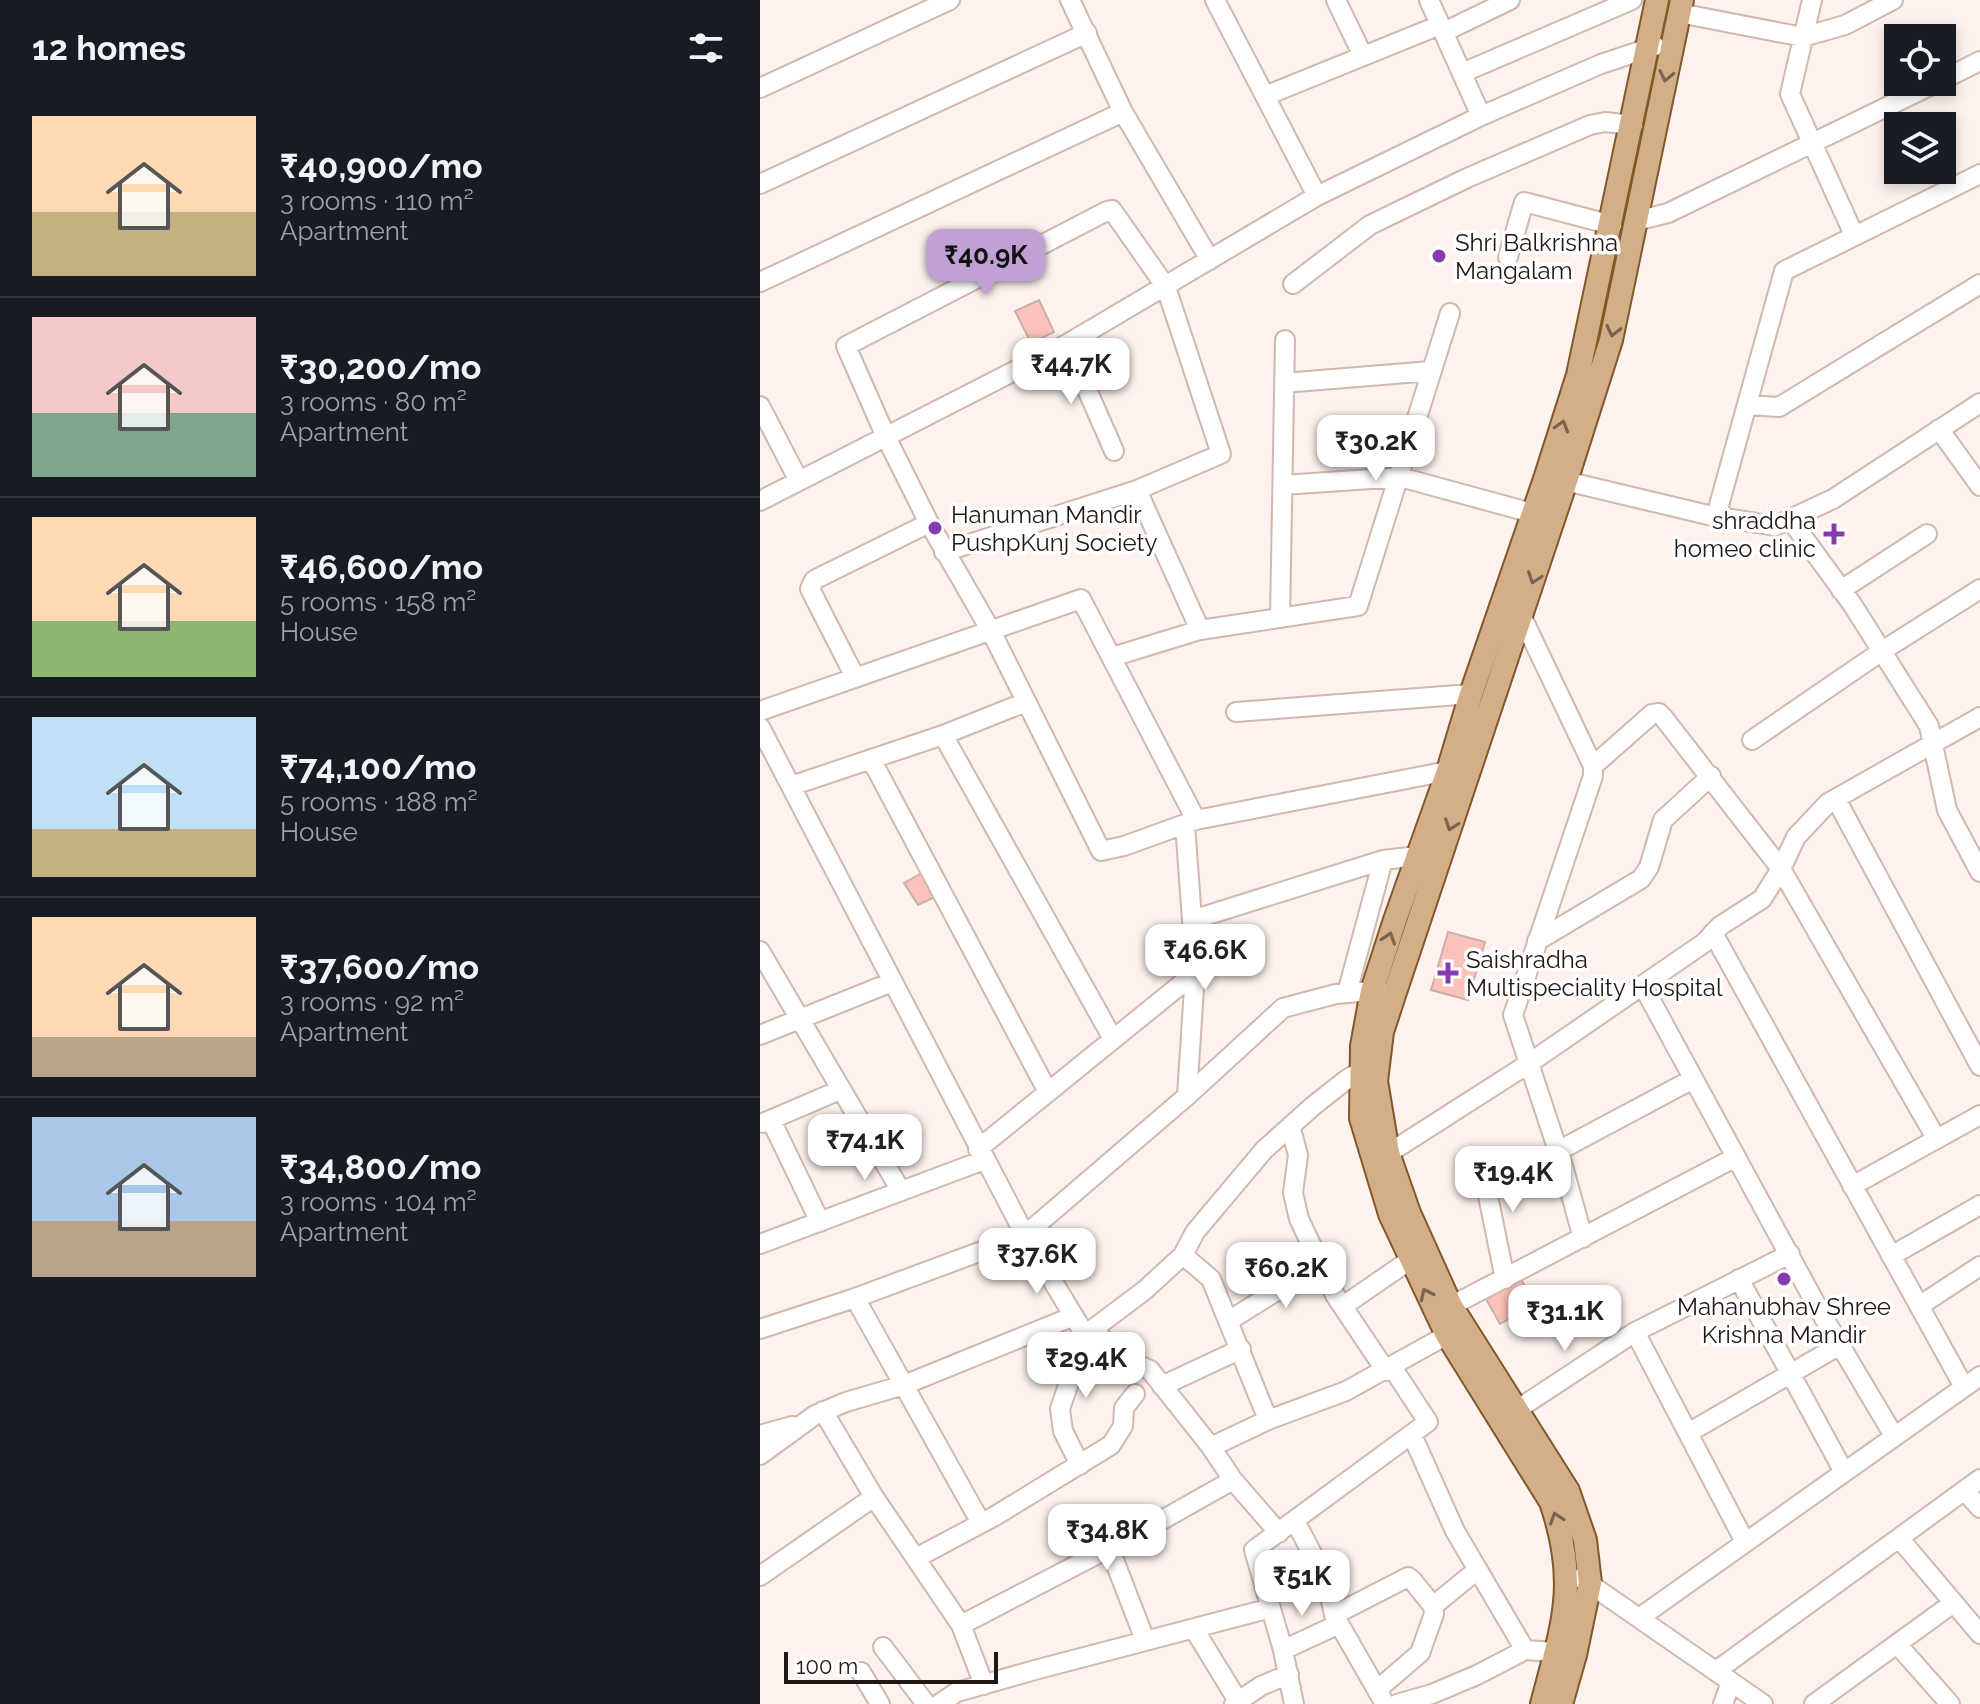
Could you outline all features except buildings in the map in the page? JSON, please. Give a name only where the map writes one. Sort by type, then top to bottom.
[{"type":"main road","points":[[1561,1704],[1590,1583],[1585,1540],[1568,1491],[1451,1306],[1361,1118],[1362,1046],[1383,993],[1469,738],[1521,615],[1556,479],[1657,0]]},
{"type":"main road","points":[[1542,1704],[1566,1611],[1567,1569],[1559,1525],[1551,1502],[1447,1335],[1390,1214],[1380,1158],[1376,1081],[1383,993],[1418,856],[1448,771],[1469,738],[1471,694],[1532,513],[1556,479],[1611,340],[1681,7]]},
{"type":"street","points":[[760,88],[950,0]]},
{"type":"street","points":[[1070,0],[1123,112],[1210,260]]},
{"type":"street","points":[[1215,0],[1317,196]]},
{"type":"street","points":[[1336,0],[1363,56]]},
{"type":"street","points":[[1429,0],[1481,116]]},
{"type":"street","points":[[1265,96],[1510,0]]},
{"type":"street","points":[[1462,73],[1632,0]]},
{"type":"street","points":[[1812,0],[1790,94],[1854,235]]},
{"type":"street","points":[[1681,7],[1803,37],[1845,25],[1893,0]]},
{"type":"street","points":[[760,184],[1087,33]]},
{"type":"street","points":[[760,501],[1067,344],[1317,196],[1481,116],[1601,64],[1673,42]]},
{"type":"street","points":[[1956,73],[1980,61]]},
{"type":"street","points":[[1636,221],[1668,213],[1910,96]]},
{"type":"street","points":[[760,282],[1123,112]]},
{"type":"street","points":[[1293,284],[1364,229],[1467,178],[1590,125],[1605,122],[1633,125]]},
{"type":"street","points":[[1716,516],[1784,271],[1980,174]]},
{"type":"street","points":[[1508,257],[1524,202],[1612,225]]},
{"type":"street","points":[[944,552],[1137,490],[1221,454],[1166,287],[1117,214],[1107,211],[846,346],[886,437],[929,523],[944,552],[991,631],[1101,851],[1191,822],[1448,771]]},
{"type":"street","points":[[1747,405],[1779,407],[1980,284]]},
{"type":"street","points":[[1112,657],[1200,630],[1358,606],[1450,313]]},
{"type":"street","points":[[1280,618],[1285,340]]},
{"type":"street","points":[[1067,344],[1114,451]]},
{"type":"street","points":[[1284,383],[1431,371]]},
{"type":"street","points":[[1556,479],[1716,516],[1775,526],[1833,499],[1980,403]]},
{"type":"street","points":[[760,406],[799,481]]},
{"type":"street","points":[[1939,429],[1980,486]]},
{"type":"street","points":[[1283,485],[1400,477],[1532,513]]},
{"type":"street","points":[[1137,490],[1200,630]]},
{"type":"street","points":[[1790,519],[1882,651],[1929,726],[1947,810],[1980,872]]},
{"type":"street","points":[[855,677],[810,584],[929,523]]},
{"type":"street","points":[[1841,590],[1927,534]]},
{"type":"street","points":[[1752,740],[1882,651],[1980,589]]},
{"type":"street","points":[[760,711],[1081,599],[1191,822],[1195,973],[1187,1096]]},
{"type":"street","points":[[1521,615],[1593,766],[1593,776],[1513,1015],[1583,1238]]},
{"type":"street","points":[[1236,712],[1471,694]]},
{"type":"street","points":[[791,786],[943,735],[1026,702]]},
{"type":"street","points":[[1593,766],[1655,712],[1663,717],[1781,869],[1936,1138]]},
{"type":"street","points":[[1380,1158],[1528,1064],[1704,943],[1720,926],[1762,899],[1796,837],[1828,803],[1980,717]]},
{"type":"street","points":[[760,727],[981,1155],[1074,1316],[1121,1357],[1150,1370],[1233,1480],[1279,1533]]},
{"type":"street","points":[[943,735],[1113,1039]]},
{"type":"street","points":[[871,759],[1048,1092]]},
{"type":"street","points":[[1537,941],[1641,879],[1649,867],[1663,820],[1711,776]]},
{"type":"street","points":[[1836,799],[1980,1066]]},
{"type":"street","points":[[1192,920],[1383,860],[1418,856]]},
{"type":"street","points":[[1347,993],[1383,860]]},
{"type":"street","points":[[1713,933],[1964,1387]]},
{"type":"street","points":[[760,951],[901,1191]]},
{"type":"street","points":[[760,1244],[901,1191],[981,1155],[1048,1092],[1195,973]]},
{"type":"street","points":[[760,1035],[892,982]]},
{"type":"street","points":[[1643,986],[1840,1345],[1894,1436]]},
{"type":"street","points":[[762,1323],[855,1298],[1025,1235],[1187,1096],[1283,1008],[1347,993],[1383,993]]},
{"type":"street","points":[[1080,1465],[1063,1431],[1060,1409],[1089,1332],[1145,1290],[1183,1255],[1195,1232],[1264,1150],[1291,1129],[1313,1106],[1361,1071]]},
{"type":"street","points":[[1558,1151],[1693,1079]]},
{"type":"street","points":[[820,1222],[765,1122],[840,1090]]},
{"type":"street","points":[[1852,1186],[1980,1115]]},
{"type":"street","points":[[1291,1129],[1298,1155],[1293,1193],[1299,1219],[1320,1264],[1343,1306],[1428,1422],[1254,1550],[1283,1650],[1294,1704]]},
{"type":"street","points":[[1480,1157],[1505,1279]]},
{"type":"street","points":[[1451,1306],[1736,1157]]},
{"type":"street","points":[[1891,1256],[1980,1205]]},
{"type":"street","points":[[1518,1409],[1635,1332],[1790,1254]]},
{"type":"street","points":[[1183,1255],[1211,1279],[1268,1420]]},
{"type":"street","points":[[1343,1306],[1410,1260]]},
{"type":"street","points":[[1230,1320],[1320,1264]]},
{"type":"street","points":[[1919,1306],[1980,1266]]},
{"type":"street","points":[[1739,1279],[1844,1472]]},
{"type":"street","points":[[855,1298],[981,1523]]},
{"type":"street","points":[[760,1455],[823,1411],[904,1385],[1074,1316]]},
{"type":"street","points":[[1635,1332],[1745,1542]]},
{"type":"street","points":[[1211,1447],[1268,1420],[1346,1391],[1447,1335]]},
{"type":"street","points":[[1688,1433],[1840,1345]]},
{"type":"street","points":[[1162,1386],[1241,1349]]},
{"type":"street","points":[[1639,1618],[1980,1376]]},
{"type":"street","points":[[916,1558],[1111,1445],[1123,1426],[1124,1408],[1135,1394]]},
{"type":"street","points":[[823,1411],[874,1497],[961,1625],[984,1685]]},
{"type":"street","points":[[760,1435],[803,1423]]},
{"type":"street","points":[[1412,1435],[1476,1571],[1525,1650]]},
{"type":"street","points":[[961,1625],[1233,1480]]},
{"type":"street","points":[[1723,1704],[1724,1677],[1899,1538],[1972,1485],[1980,1508]]},
{"type":"street","points":[[760,1576],[874,1497]]},
{"type":"street","points":[[1283,1650],[1336,1620],[1408,1577],[1433,1606],[1434,1614],[1420,1653],[1381,1697],[1336,1620],[1327,1582],[1295,1521]]},
{"type":"street","points":[[1899,1538],[1980,1634]]},
{"type":"street","points":[[1109,1547],[1145,1640]]},
{"type":"street","points":[[1567,1569],[1763,1704]]},
{"type":"street","points":[[1433,1606],[1476,1571]]},
{"type":"street","points":[[1814,1704],[1952,1604]]},
{"type":"street","points":[[939,1704],[957,1692],[1271,1608]]},
{"type":"street","points":[[1194,1629],[1236,1703],[1261,1686],[1289,1674]]},
{"type":"street","points":[[1897,1644],[1950,1704]]},
{"type":"street","points":[[883,1647],[926,1704]]},
{"type":"street","points":[[1397,1704],[1455,1685],[1525,1650],[1556,1652]]},
{"type":"street","points":[[861,1672],[880,1704]]},
{"type":"place","name":"Shri Balkrishna Mangalam","points":[[1439,256]]},
{"type":"place","name":"Hanuman Mandir PushpKunj Society","points":[[935,528]]},
{"type":"place","name":"shraddha homeo clinic","points":[[1834,534]]},
{"type":"place","name":"Saishradha Multispeciality Hospital","points":[[1448,973]]},
{"type":"place","name":"Mahanubhav Shree Krishna Mandir","points":[[1784,1279]]}]
